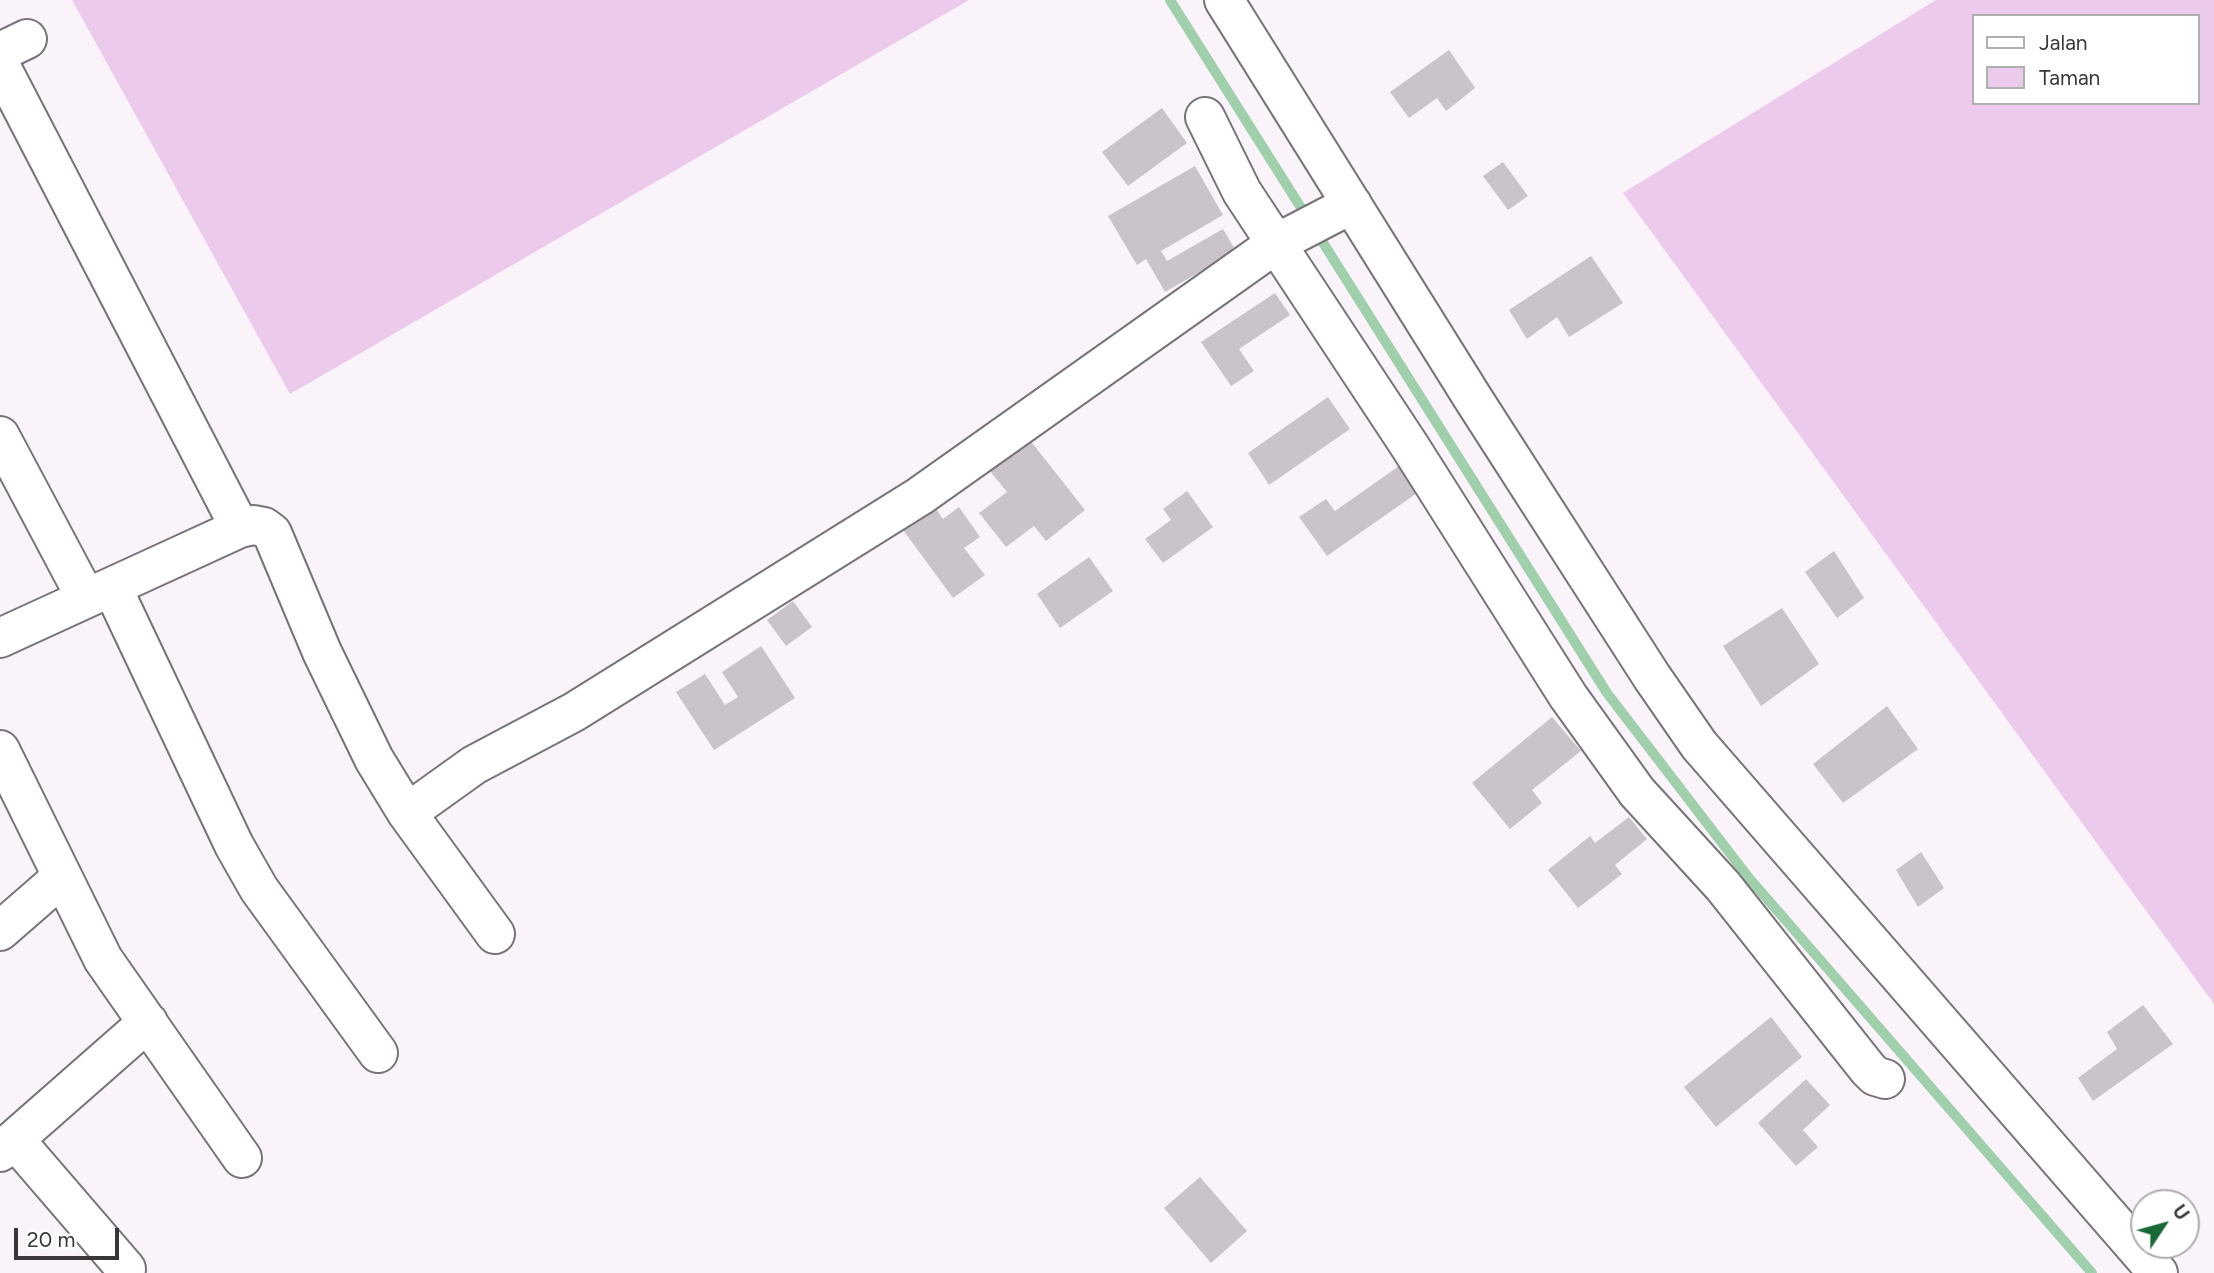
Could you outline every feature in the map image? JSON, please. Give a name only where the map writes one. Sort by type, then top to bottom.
[{"type":"street","points":[[1224,0],[1474,400],[1644,665],[1699,745],[2158,1273]]},
{"type":"street","points":[[0,65],[240,528]]},
{"type":"street","points":[[1205,117],[1242,192],[1282,241],[1568,696],[1637,792],[1723,886],[1868,1069],[1875,1076],[1885,1079]]},
{"type":"street","points":[[407,813],[474,765],[575,712],[920,496],[1282,241],[1350,205]]},
{"type":"street","points":[[0,436],[99,593],[259,889],[378,1053]]},
{"type":"street","points":[[0,638],[240,528],[253,524],[264,527],[272,533],[322,652],[374,759],[407,813],[495,934]]},
{"type":"street","points":[[0,750],[103,959],[242,1158]]},
{"type":"street","points":[[0,931],[62,877]]},
{"type":"street","points":[[126,1269],[7,1146],[148,1022]]},
{"type":"green space","points":[[72,0],[969,0],[290,394]]},
{"type":"green space","points":[[1936,0],[2214,0],[2214,1004],[1623,193]]},
{"type":"building","points":[[1449,50],[1475,88],[1446,111],[1437,98],[1409,118],[1390,92]]},
{"type":"building","points":[[1162,108],[1187,143],[1128,186],[1102,152]]},
{"type":"building","points":[[1503,162],[1528,196],[1508,210],[1483,176]]},
{"type":"building","points":[[1195,166],[1223,215],[1161,251],[1167,261],[1223,229],[1236,251],[1165,292],[1146,259],[1137,265],[1108,216]]},
{"type":"building","points":[[1591,256],[1623,303],[1569,337],[1557,317],[1527,339],[1509,310]]},
{"type":"building","points":[[1275,293],[1290,315],[1239,349],[1254,371],[1231,386],[1201,342]]},
{"type":"building","points":[[1328,397],[1350,429],[1269,485],[1248,453]]},
{"type":"building","points":[[1029,439],[1085,510],[1046,541],[1034,526],[1006,547],[979,513],[1007,492],[989,470]]},
{"type":"building","points":[[1399,466],[1417,493],[1327,556],[1299,517],[1326,499],[1335,511]]},
{"type":"building","points":[[1187,491],[1213,527],[1163,563],[1145,539],[1171,520],[1163,509]]},
{"type":"building","points":[[935,507],[943,519],[959,507],[980,537],[964,548],[985,575],[953,598],[903,530]]},
{"type":"building","points":[[1834,551],[1864,598],[1837,618],[1805,572]]},
{"type":"building","points":[[1089,557],[1113,591],[1060,628],[1037,594]]},
{"type":"building","points":[[793,601],[812,627],[786,646],[767,620]]},
{"type":"building","points":[[1782,608],[1819,664],[1761,706],[1723,646]]},
{"type":"building","points":[[761,646],[795,698],[714,750],[676,692],[705,674],[725,705],[738,697],[722,672]]},
{"type":"building","points":[[1887,706],[1918,749],[1843,803],[1813,764]]},
{"type":"building","points":[[1552,717],[1581,751],[1532,790],[1542,803],[1510,829],[1472,783]]},
{"type":"building","points":[[1629,817],[1647,839],[1615,865],[1622,874],[1578,908],[1548,870],[1590,836],[1595,843]]},
{"type":"building","points":[[1921,852],[1944,888],[1918,907],[1896,870]]},
{"type":"building","points":[[2143,1005],[2173,1044],[2093,1101],[2078,1078],[2117,1049],[2107,1032]]},
{"type":"building","points":[[1771,1017],[1802,1057],[1716,1127],[1684,1087]]},
{"type":"building","points":[[1806,1079],[1830,1105],[1803,1130],[1818,1147],[1796,1166],[1758,1123]]},
{"type":"building","points":[[1200,1177],[1247,1231],[1211,1263],[1164,1208]]},
{"type":"waterway","points":[[1170,0],[1607,693],[1749,878],[2092,1273]]}]
